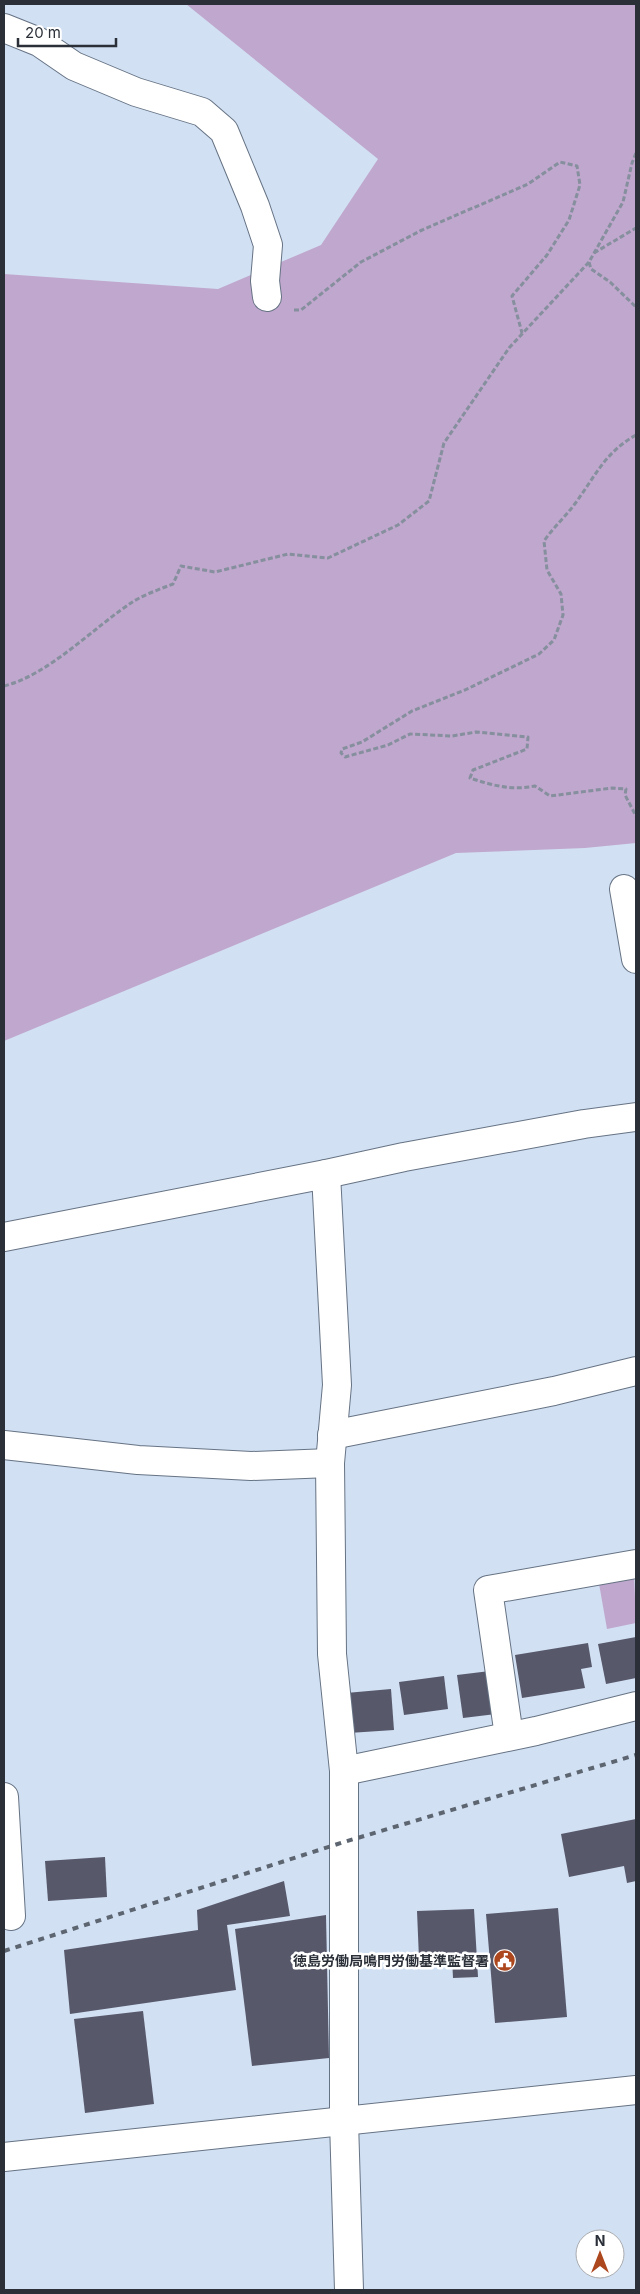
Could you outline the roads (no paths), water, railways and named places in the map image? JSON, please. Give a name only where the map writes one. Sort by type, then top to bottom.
[{"type":"street","points":[[4,28],[39,42],[74,66],[136,92],[202,112],[224,131],[255,206],[268,246],[265,281],[266,297]]},
{"type":"street","points":[[624,889],[636,959]]},
{"type":"street","points":[[4,1237],[404,1157],[584,1124],[636,1117]]},
{"type":"street","points":[[326,1174],[337,1385],[330,1463],[332,1654],[344,1771],[344,2121],[349,2290]]},
{"type":"street","points":[[332,1435],[554,1391],[636,1371]]},
{"type":"street","points":[[4,1445],[138,1460],[242,1466],[330,1463]]},
{"type":"street","points":[[509,1736],[488,1590],[636,1564]]},
{"type":"street","points":[[344,1771],[509,1736],[636,1706]]},
{"type":"street","points":[[4,1797],[11,1916]]},
{"type":"street","points":[[4,2156],[636,2090]]},
{"type":"railway","points":[[4,1951],[344,1842],[636,1755]]},
{"type":"place","name":"徳島労働局鳴門労働基準監督署","points":[[505,1960]]}]
